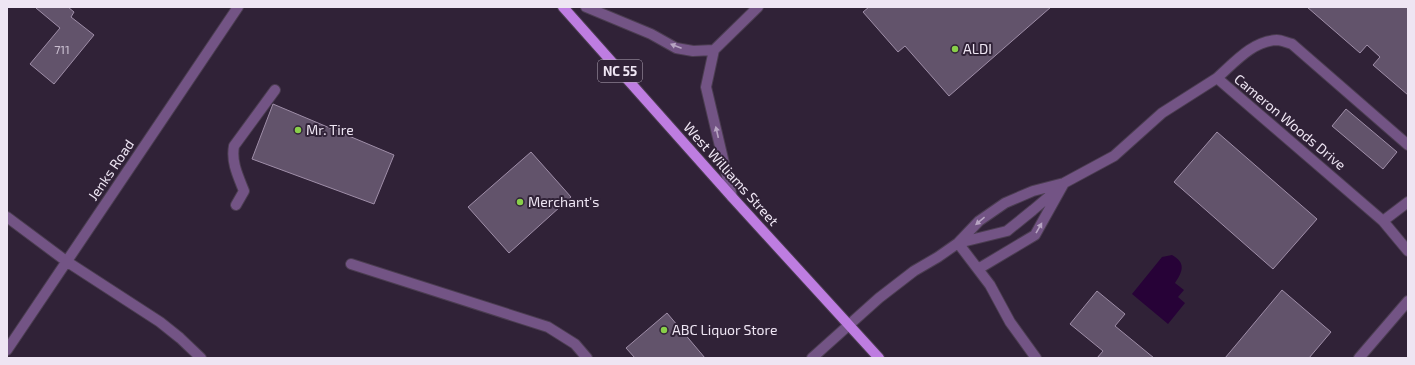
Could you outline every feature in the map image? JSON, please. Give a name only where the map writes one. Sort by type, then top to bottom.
[{"type":"main road","name":"West Williams Street","points":[[563,7],[732,197],[879,358]]},
{"type":"street","name":"Jenks Road","points":[[7,350],[238,7]]},
{"type":"street","points":[[586,7],[651,34],[676,48],[692,51],[714,50]]},
{"type":"street","points":[[732,197],[706,87],[714,50],[756,8]]},
{"type":"street","points":[[1217,78],[1247,51],[1266,41],[1279,40],[1292,44],[1408,145]]},
{"type":"street","name":"Cameron Woods Drive","points":[[958,243],[1007,231],[1064,183],[1114,156],[1162,113],[1217,78],[1383,221],[1408,252]]},
{"type":"street","points":[[236,205],[244,191],[235,168],[233,154],[234,146],[275,90]]},
{"type":"street","points":[[978,269],[1035,235],[1064,183]]},
{"type":"street","name":"Cameron Woods Drive","points":[[812,358],[879,298],[914,271],[958,243],[979,221],[1005,203],[1032,191],[1064,183]]},
{"type":"street","points":[[1383,221],[1408,202]]},
{"type":"street","points":[[7,217],[66,261],[160,322],[201,358]]},
{"type":"street","points":[[958,243],[990,285],[1010,322],[1036,358]]},
{"type":"street","points":[[351,264],[548,327],[575,344],[587,358]]},
{"type":"street","points":[[1359,358],[1408,301]]},
{"type":"shaded area","points":[[1172,255],[1180,261],[1181,264],[1182,268],[1180,275],[1175,283],[1184,290],[1178,297],[1185,303],[1168,324],[1132,294],[1162,257]]},
{"type":"building","points":[[68,7],[74,12],[71,17],[94,35],[54,84],[30,64],[60,28],[36,8]]},
{"type":"building","name":"ALDI","points":[[869,7],[1051,7],[949,96],[905,46],[898,52],[863,12]]},
{"type":"building","points":[[1307,7],[1406,7],[1408,9],[1408,95],[1373,65],[1380,57],[1367,45],[1360,53]]},
{"type":"building","name":"Mr. Tire","points":[[273,104],[394,155],[374,204],[252,159]]},
{"type":"building","points":[[1346,109],[1397,152],[1383,169],[1332,126]]},
{"type":"building","points":[[1217,132],[1317,219],[1273,269],[1174,182]]},
{"type":"building","name":"Merchant's","points":[[531,152],[571,197],[509,253],[468,207]]},
{"type":"building","points":[[1282,290],[1331,332],[1309,358],[1225,358]]},
{"type":"building","points":[[1097,291],[1125,314],[1115,326],[1154,358],[1097,358],[1103,351],[1070,324]]},
{"type":"building","name":"ABC Liquor Store","points":[[667,313],[705,358],[635,358],[626,348]]},
{"type":"place","name":"ALDI","points":[[955,49]]},
{"type":"place","name":"Mr. Tire","points":[[298,130]]},
{"type":"place","name":"Merchant's","points":[[520,202]]},
{"type":"place","name":"ABC Liquor Store","points":[[664,330]]}]
